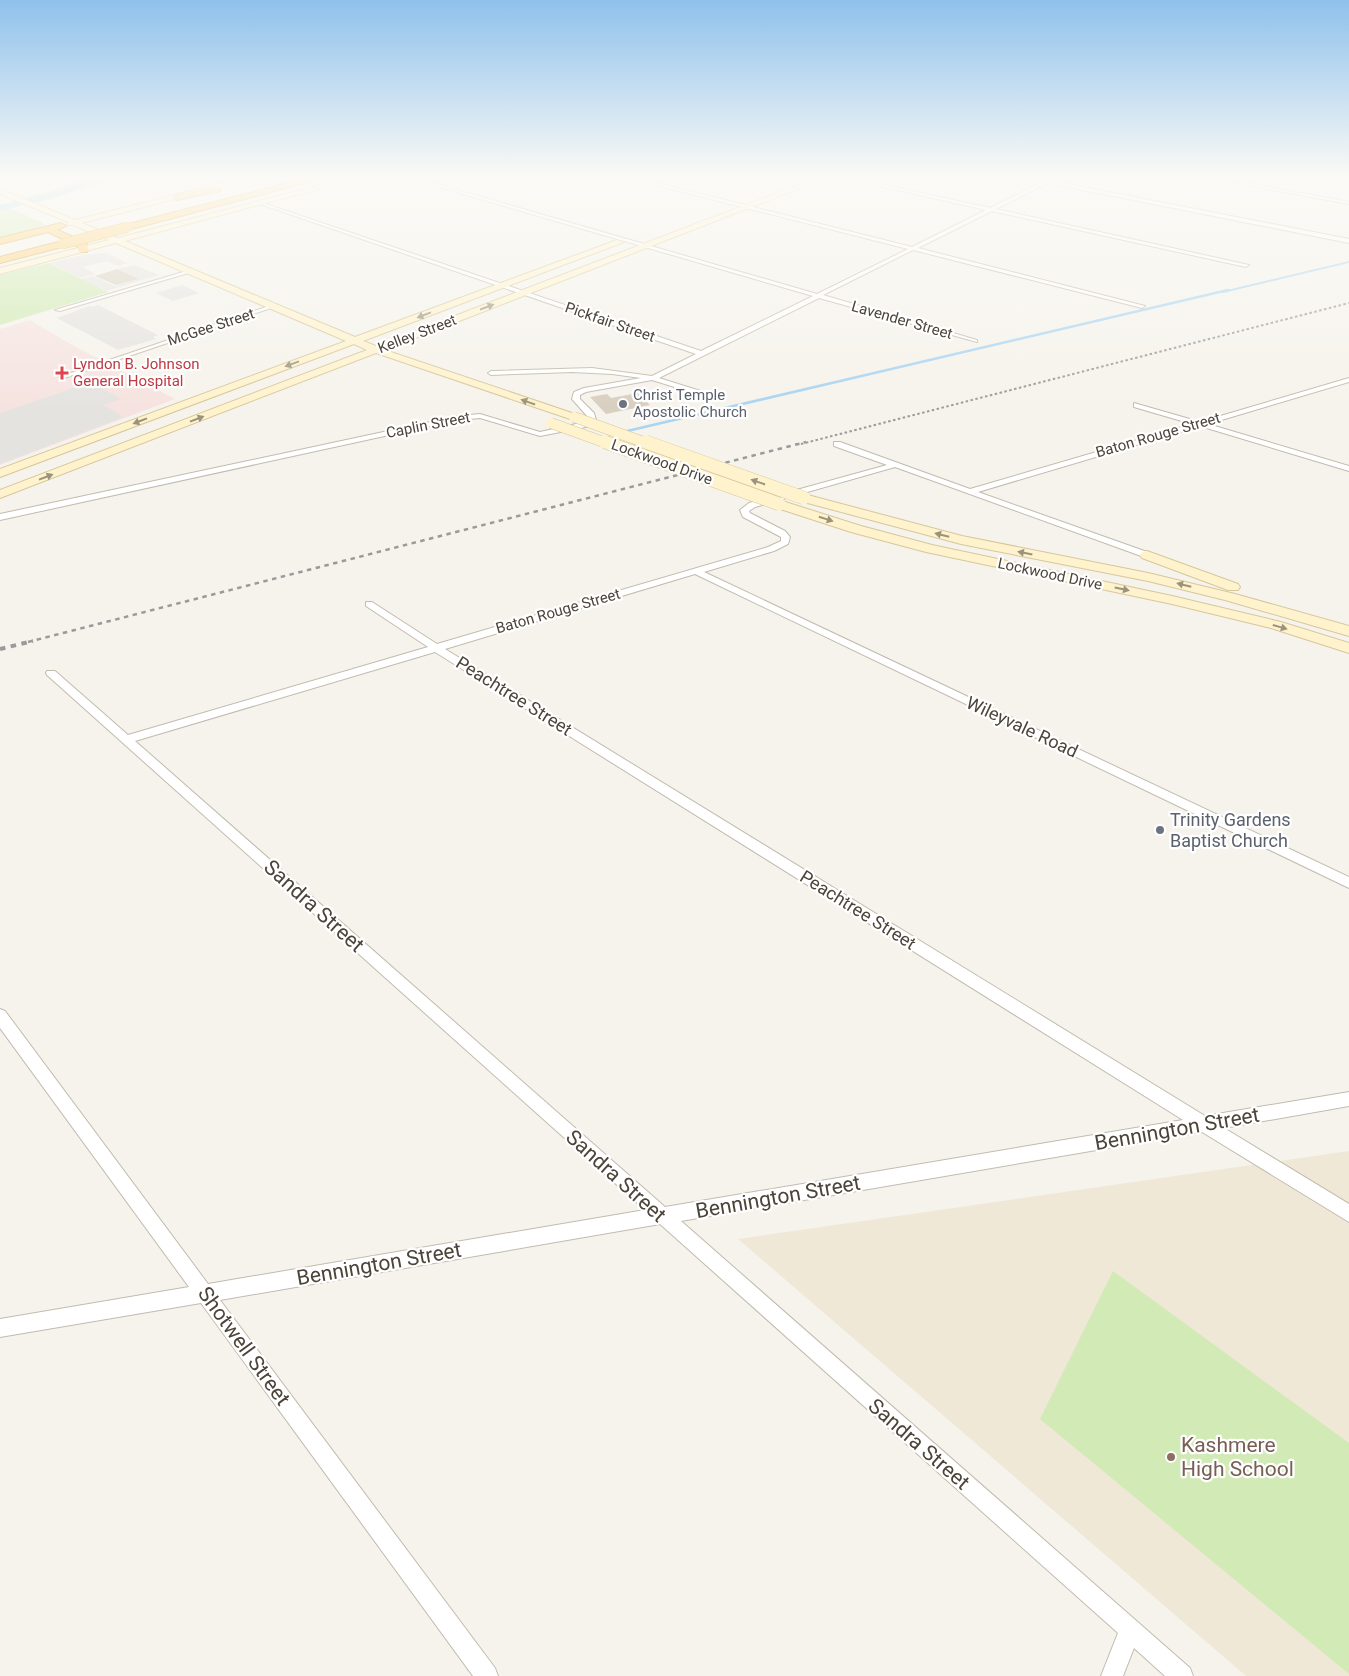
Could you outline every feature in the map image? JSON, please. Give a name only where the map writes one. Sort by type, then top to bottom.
[{"type":"highway","points":[[0,260],[30,252]]},
{"type":"main road","points":[[0,271],[74,252]]},
{"type":"main road","name":"Lockwood Drive","points":[[120,252],[276,319]]},
{"type":"main road","name":"Lockwood Drive","points":[[148,252],[376,350],[804,498],[961,540],[1148,577],[1215,593],[1349,630]]},
{"type":"main road","name":"Kelley Street","points":[[0,473],[592,252]]},
{"type":"main road","name":"Kelley Street","points":[[0,494],[629,252]]},
{"type":"main road","points":[[323,340],[375,362]]},
{"type":"main road","name":"Lockwood Drive","points":[[547,421],[779,504],[856,529],[931,549],[1215,610],[1276,625],[1349,648]]},
{"type":"main road","points":[[1147,555],[1155,570],[1148,577]]},
{"type":"main road","points":[[1147,555],[1349,630]]},
{"type":"main road","points":[[1215,593],[1210,603],[1215,610]]},
{"type":"street","name":"Pickfair Street","points":[[406,252],[702,354]]},
{"type":"street","name":"Lavender Street","points":[[666,252],[975,341]]},
{"type":"street","name":"Caplin Street","points":[[0,517],[458,418],[480,416],[532,433],[548,433],[592,422],[591,415],[576,399],[580,392],[588,388],[653,378],[907,252]]},
{"type":"street","points":[[926,252],[1142,306]]},
{"type":"street","points":[[1187,252],[1246,265]]},
{"type":"street","points":[[58,310],[192,270]]},
{"type":"street","name":"McGee Street","points":[[62,377],[274,306]]},
{"type":"street","points":[[491,373],[579,370],[653,378],[707,396]]},
{"type":"street","name":"Baton Rouge Street","points":[[968,492],[1349,380]]},
{"type":"street","points":[[1137,405],[1349,469]]},
{"type":"street","points":[[837,444],[1147,555]]},
{"type":"street","name":"Baton Rouge Street","points":[[126,739],[771,549],[785,542],[786,537],[782,533],[746,515],[744,510],[752,504],[894,465]]},
{"type":"street","name":"Wileyvale Road","points":[[694,571],[1349,883]]},
{"type":"street","name":"Peachtree Street","points":[[369,604],[435,647],[1349,1214]]},
{"type":"street","name":"Sandra Street","points":[[51,673],[661,1216],[1182,1676]]},
{"type":"street","name":"Shotwell Street","points":[[0,1016],[487,1676]]},
{"type":"street","name":"Bennington Street","points":[[0,1328],[206,1295],[1349,1100]]},
{"type":"street","points":[[1112,1676],[1130,1630]]},
{"type":"shaded area","points":[[106,253],[128,263],[118,266],[107,261],[83,267],[95,274],[80,278],[50,263],[82,255]]},
{"type":"shaded area","points":[[134,265],[159,275],[106,291],[81,279],[93,276],[115,286],[139,279],[117,269]]},
{"type":"shaded area","points":[[182,285],[199,293],[173,301],[156,293]]},
{"type":"shaded area","points":[[98,305],[158,335],[153,337],[156,339],[118,350],[57,318],[89,306]]},
{"type":"shaded area","name":"Lyndon B. Johnson General Hospital","points":[[30,320],[74,346],[175,399],[0,465],[0,329]]},
{"type":"shaded area","points":[[91,382],[121,399],[104,405],[124,417],[0,464],[0,413]]},
{"type":"shaded area","name":"Kashmere High School","points":[[1349,1151],[1349,1676],[1246,1676],[738,1239]]},
{"type":"green space","points":[[49,263],[108,292],[0,325],[0,275]]},
{"type":"green space","points":[[1113,1271],[1349,1443],[1349,1674],[1040,1419]]},
{"type":"building","points":[[117,269],[139,279],[116,285],[95,276]]},
{"type":"building","name":"Christ Temple Apostolic Church","points":[[638,393],[650,405],[606,414],[590,397],[607,394],[611,398]]},
{"type":"waterway","points":[[1223,292],[1349,262]]},
{"type":"waterway","points":[[623,432],[1228,290]]},
{"type":"railway","points":[[801,444],[1349,303]]},
{"type":"railway","points":[[28,642],[806,442]]},
{"type":"railway","points":[[0,649],[33,641]]},
{"type":"place","name":"Lyndon B. Johnson General Hospital","points":[[62,373]]},
{"type":"place","name":"Christ Temple Apostolic Church","points":[[623,404]]},
{"type":"place","name":"Trinity Gardens Baptist Church","points":[[1160,830]]},
{"type":"place","name":"Kashmere High School","points":[[1171,1457]]}]
